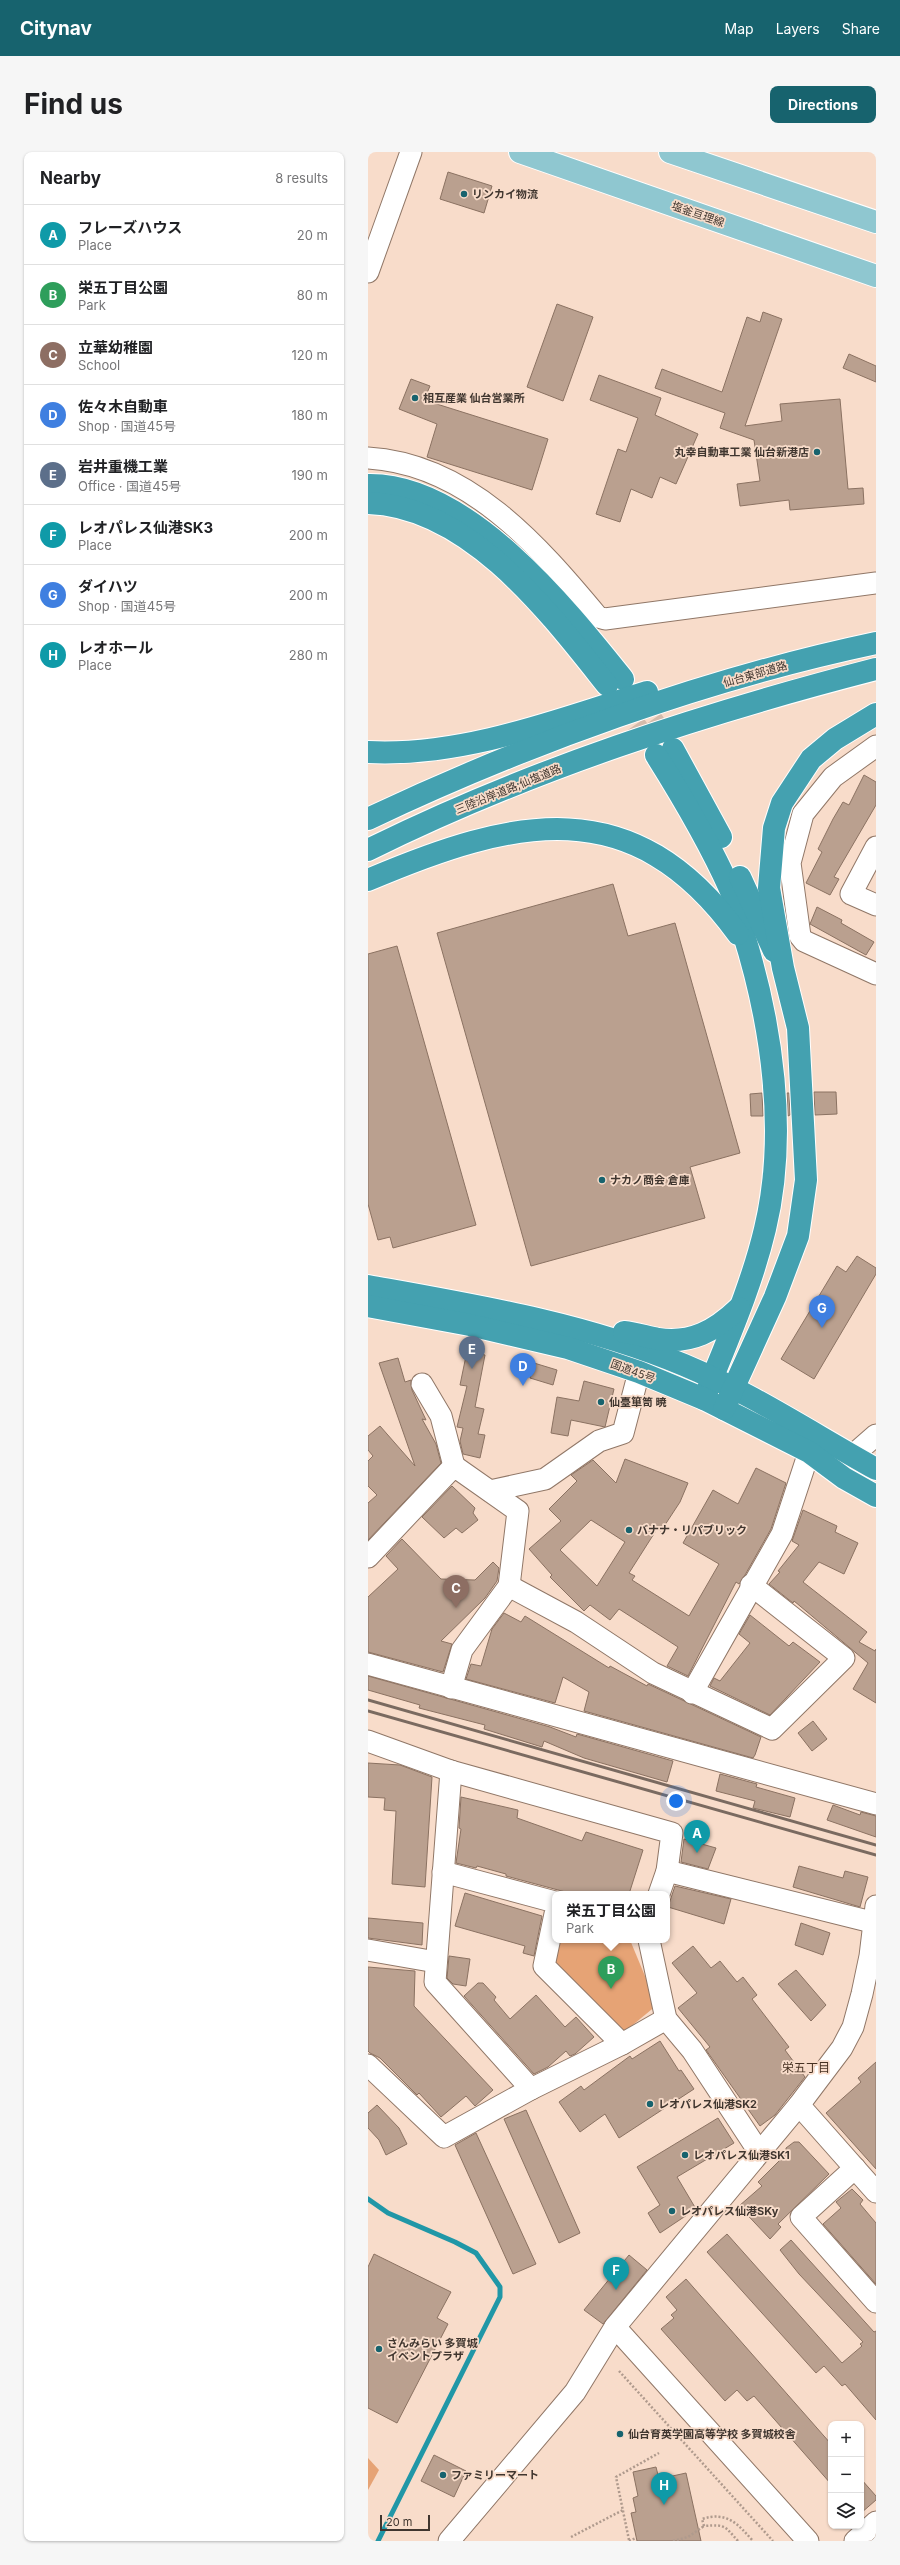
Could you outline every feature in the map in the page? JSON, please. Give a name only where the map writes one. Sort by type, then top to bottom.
[{"type":"highway","points":[[368,486],[395,487],[426,498],[454,512],[484,532],[519,562],[567,610],[615,682],[542,608],[481,550],[456,532],[426,515],[399,505],[368,503]]},
{"type":"highway","points":[[368,752],[393,754],[465,744],[564,718],[760,660],[872,644]]},
{"type":"highway","name":"仙台東部道路","points":[[368,818],[510,758],[635,711],[767,670],[872,644]]},
{"type":"highway","points":[[660,746],[777,695],[876,669]]},
{"type":"highway","points":[[724,1409],[775,1297],[798,1236],[806,1180],[798,1028],[783,968],[769,888],[774,828],[782,803],[811,759],[835,739],[876,714]]},
{"type":"highway","points":[[660,746],[731,891],[749,948],[762,998],[777,1112],[773,1185],[765,1228],[742,1305],[704,1399]]},
{"type":"highway","points":[[660,746],[713,821],[758,921],[783,968]]},
{"type":"highway","name":"三陸沿岸道路;仙塩道路","points":[[368,850],[412,828],[524,782],[660,746]]},
{"type":"highway","points":[[368,880],[435,855],[501,834],[559,828],[586,830],[614,836],[639,846],[666,861],[691,880],[717,905],[749,948]]},
{"type":"highway","name":"国道45号","points":[[368,1286],[469,1304],[559,1326],[621,1343],[684,1365],[734,1389],[876,1469]]},
{"type":"highway","points":[[559,1326],[628,1332],[671,1340],[690,1340],[710,1331],[742,1305]]},
{"type":"highway","name":"国道45号","points":[[368,1306],[470,1325],[568,1348],[639,1372],[704,1399],[809,1452],[844,1478],[876,1496]]},
{"type":"main road","name":"塩釜亘理線","points":[[520,152],[876,276]]},
{"type":"main road","points":[[670,152],[876,222]]},
{"type":"street","points":[[368,272],[411,152]]},
{"type":"street","points":[[368,458],[414,466],[441,476],[470,492],[502,515],[529,539],[598,616],[605,619],[876,583]]},
{"type":"street","points":[[876,746],[833,777],[803,814],[790,863],[800,936],[804,941],[876,974]]},
{"type":"street","points":[[876,847],[851,894],[876,905]]},
{"type":"street","points":[[490,1491],[546,1479],[599,1441],[623,1433],[639,1372]]},
{"type":"street","points":[[422,1384],[441,1416],[454,1466],[518,1512],[509,1586],[462,1650],[451,1688]]},
{"type":"street","points":[[852,1456],[876,1435]]},
{"type":"street","points":[[692,1693],[751,1585],[782,1534],[809,1452]]},
{"type":"street","points":[[368,1557],[454,1466]]},
{"type":"street","points":[[509,1586],[576,1622],[654,1673],[692,1693],[772,1729],[844,1658],[751,1585]]},
{"type":"street","points":[[368,1664],[876,1804]]},
{"type":"street","points":[[368,1741],[451,1771],[672,1833],[667,1870],[660,1891]]},
{"type":"street","points":[[451,1771],[435,1982],[531,2089]]},
{"type":"street","points":[[449,2541],[575,2392],[615,2327],[799,2105],[848,2038],[862,1994],[870,1956],[875,1917],[667,1870]]},
{"type":"street","points":[[443,1872],[552,1901]]},
{"type":"street","points":[[552,1928],[544,1966],[622,2044]]},
{"type":"street","points":[[650,1943],[666,2019],[692,2050],[759,2152]]},
{"type":"street","points":[[368,1950],[436,1962]]},
{"type":"street","points":[[368,2065],[444,2137],[531,2089],[622,2044],[666,2019]]},
{"type":"street","points":[[799,2105],[876,2192]]},
{"type":"street","points":[[855,2168],[801,2217],[876,2302]]},
{"type":"street","points":[[615,2327],[808,2541]]},
{"type":"path","points":[[619,2371],[773,2541]]},
{"type":"path","points":[[636,2538],[629,2540],[616,2477],[659,2453]]},
{"type":"path","points":[[571,2537],[623,2510]]},
{"type":"path","points":[[704,2526],[702,2519],[724,2517],[735,2521],[753,2541]]},
{"type":"path","points":[[673,2541],[688,2537],[704,2526],[716,2525],[730,2529],[738,2541]]},
{"type":"shaded area","points":[[560,1943],[631,1943],[657,2005],[623,2033],[555,1963]]},
{"type":"shaded area","points":[[368,2458],[379,2470],[368,2490]]},
{"type":"building","points":[[448,172],[492,186],[484,213],[440,199]]},
{"type":"building","points":[[557,304],[593,317],[563,401],[527,387]]},
{"type":"building","points":[[763,312],[782,319],[745,426],[782,421],[780,404],[840,399],[848,489],[863,488],[864,504],[790,510],[789,500],[740,506],[737,484],[760,481],[754,440],[720,428],[725,413],[655,388],[662,369],[722,392],[747,317],[760,322]]},
{"type":"building","points":[[849,354],[876,366],[876,382],[843,368]]},
{"type":"building","points":[[599,375],[661,398],[655,415],[698,434],[676,484],[660,477],[652,498],[631,489],[620,522],[596,514],[618,449],[626,452],[638,418],[590,400]]},
{"type":"building","points":[[411,379],[430,386],[424,400],[548,439],[532,490],[427,457],[437,424],[399,409]]},
{"type":"building","points":[[864,775],[876,782],[876,805],[834,877],[839,879],[830,895],[806,883],[822,852],[818,849],[833,819],[843,802],[849,805]]},
{"type":"building","points":[[613,884],[628,936],[675,923],[740,1153],[690,1167],[705,1218],[531,1266],[437,933]]},
{"type":"building","points":[[817,907],[842,920],[841,923],[874,942],[866,955],[810,924]]},
{"type":"building","points":[[397,946],[476,1225],[393,1248],[390,1237],[378,1240],[368,1204],[368,954]]},
{"type":"building","points":[[814,1092],[836,1092],[837,1114],[815,1115]]},
{"type":"building","points":[[762,1093],[763,1116],[751,1116],[750,1094]]},
{"type":"building","points":[[787,1093],[789,1093],[790,1115],[788,1116]]},
{"type":"building","points":[[857,1256],[876,1268],[876,1274],[814,1379],[781,1359],[837,1266],[846,1272]]},
{"type":"building","points":[[467,1351],[485,1355],[475,1407],[484,1409],[478,1434],[485,1435],[480,1458],[463,1454],[460,1441],[463,1428],[457,1427],[467,1386],[460,1385]]},
{"type":"building","points":[[398,1358],[405,1382],[411,1380],[412,1390],[426,1420],[422,1419],[436,1444],[441,1463],[368,1540],[368,1503],[377,1495],[368,1486],[368,1461],[373,1456],[368,1450],[368,1436],[380,1426],[415,1466],[379,1363]]},
{"type":"building","points":[[534,1363],[557,1370],[553,1385],[530,1378]]},
{"type":"building","points":[[584,1381],[614,1389],[605,1427],[571,1420],[568,1436],[551,1433],[557,1397],[579,1401]]},
{"type":"building","points":[[625,1459],[688,1483],[680,1502],[661,1531],[657,1529],[629,1573],[635,1576],[632,1580],[689,1616],[719,1564],[683,1543],[713,1490],[738,1504],[756,1468],[786,1483],[771,1529],[745,1575],[739,1584],[736,1582],[688,1676],[667,1666],[678,1647],[619,1609],[610,1620],[590,1605],[584,1611],[550,1577],[552,1575],[529,1549],[561,1521],[549,1509],[577,1481],[571,1475],[593,1460],[616,1483]],"holes":[[[591,1520],[625,1542],[597,1586],[560,1550]]]},
{"type":"building","points":[[452,1486],[475,1508],[473,1513],[478,1520],[462,1533],[456,1528],[444,1538],[422,1517]]},
{"type":"building","points":[[803,1510],[837,1526],[835,1532],[858,1543],[844,1574],[819,1562],[803,1582],[867,1632],[859,1642],[875,1651],[876,1649],[876,1703],[853,1689],[868,1663],[794,1601],[793,1603],[769,1584],[780,1572],[778,1571],[799,1545],[792,1541]]},
{"type":"building","points":[[402,1539],[441,1579],[475,1580],[493,1562],[499,1568],[497,1581],[485,1598],[441,1641],[452,1644],[443,1672],[368,1652],[368,1597],[398,1569],[386,1556]]},
{"type":"building","points":[[504,1613],[521,1622],[525,1616],[609,1668],[610,1666],[647,1686],[648,1684],[761,1737],[755,1755],[753,1758],[584,1711],[589,1692],[563,1677],[555,1703],[466,1679],[471,1664],[481,1666],[492,1629]]},
{"type":"building","points":[[750,1615],[789,1646],[793,1642],[820,1662],[770,1715],[710,1686],[714,1678],[720,1681],[750,1643],[739,1634]]},
{"type":"building","points":[[368,1676],[550,1727],[576,1737],[577,1734],[673,1761],[667,1782],[584,1758],[544,1741],[542,1747],[484,1729],[485,1725],[419,1708],[420,1705],[368,1690]]},
{"type":"building","points":[[813,1721],[827,1739],[812,1751],[798,1733]]},
{"type":"building","points":[[368,1763],[400,1765],[432,1777],[425,1887],[392,1884],[396,1811],[384,1810],[385,1798],[368,1797]]},
{"type":"building","points":[[720,1774],[757,1784],[756,1787],[795,1798],[790,1817],[753,1808],[755,1801],[716,1791]]},
{"type":"building","points":[[461,1797],[518,1810],[517,1818],[582,1841],[586,1832],[643,1850],[630,1891],[562,1891],[506,1876],[506,1874],[477,1866],[476,1868],[456,1863],[461,1829],[459,1828]]},
{"type":"building","points":[[833,1805],[860,1815],[861,1812],[876,1816],[876,1837],[827,1820]]},
{"type":"building","points":[[684,1839],[716,1848],[708,1869],[681,1862]]},
{"type":"building","points":[[799,1866],[843,1878],[845,1871],[868,1877],[860,1907],[793,1887]]},
{"type":"building","points":[[675,1886],[731,1899],[724,1924],[670,1908],[670,1901]]},
{"type":"building","points":[[465,1893],[542,1916],[534,1956],[523,1953],[525,1946],[455,1926]]},
{"type":"building","points":[[368,1918],[423,1923],[422,1945],[368,1938]]},
{"type":"building","points":[[801,1923],[830,1933],[823,1955],[795,1945]]},
{"type":"building","points":[[693,1946],[711,1968],[720,1961],[737,1982],[743,1977],[757,1995],[752,1999],[789,2047],[785,2050],[805,2077],[775,2115],[760,2126],[706,2050],[710,2047],[678,2008],[697,1993],[672,1963]]},
{"type":"building","points":[[449,1956],[470,1959],[466,1986],[453,1984],[447,1978]]},
{"type":"building","points":[[368,1967],[415,1971],[414,2006],[493,2090],[475,2106],[466,2096],[441,2117],[419,2093],[417,2095],[380,2058],[368,2051]]},
{"type":"building","points":[[796,1970],[826,2005],[811,2021],[778,1984]]},
{"type":"building","points":[[478,1983],[483,1983],[496,1997],[494,2000],[510,2019],[536,1995],[565,2027],[576,2017],[594,2037],[575,2054],[570,2056],[566,2051],[548,2067],[534,2074],[464,1996]]},
{"type":"building","points":[[660,2041],[679,2071],[681,2070],[694,2089],[619,2138],[605,2114],[580,2132],[559,2102],[581,2086],[584,2090],[630,2056],[632,2059]]},
{"type":"building","points":[[876,2062],[876,2169],[826,2113],[861,2082],[858,2078]]},
{"type":"building","points":[[377,2105],[399,2128],[407,2144],[386,2155],[379,2140],[368,2128],[368,2113]]},
{"type":"building","points":[[526,2110],[580,2233],[559,2243],[504,2119]]},
{"type":"building","name":"レオパレス仙港SK1","points":[[718,2118],[734,2143],[677,2177],[696,2209],[660,2233],[648,2213],[660,2205],[637,2167]]},
{"type":"building","points":[[476,2133],[536,2264],[513,2274],[455,2145]]},
{"type":"building","points":[[794,2142],[799,2142],[829,2174],[778,2224],[781,2227],[770,2239],[739,2206],[762,2186],[758,2182],[786,2154],[786,2148]]},
{"type":"building","points":[[852,2189],[863,2200],[860,2204],[876,2223],[876,2284],[823,2224],[841,2208],[836,2202]]},
{"type":"building","points":[[727,2234],[842,2363],[862,2346],[860,2344],[863,2342],[799,2274],[780,2250],[791,2240],[874,2332],[876,2331],[876,2420],[845,2384],[842,2386],[824,2366],[816,2373],[707,2252]]},
{"type":"building","points":[[374,2254],[451,2292],[437,2318],[448,2324],[397,2423],[368,2408],[368,2267]]},
{"type":"building","points":[[629,2255],[647,2270],[603,2324],[584,2310]]},
{"type":"building","points":[[686,2279],[828,2441],[828,2481],[754,2396],[747,2401],[737,2390],[725,2401],[661,2329],[674,2318],[671,2315],[677,2310],[666,2297]]},
{"type":"building","points":[[434,2455],[466,2471],[454,2497],[421,2481]]},
{"type":"building","points":[[656,2467],[659,2479],[686,2473],[701,2541],[637,2541],[631,2513],[636,2512],[633,2498],[638,2496],[633,2472]]},
{"type":"building","points":[[864,2482],[876,2496],[876,2500],[864,2510]]},
{"type":"waterway","points":[[368,2199],[388,2213],[455,2242],[476,2253],[500,2287],[500,2297],[378,2541]]},
{"type":"tunnel","points":[[633,693],[671,747]]},
{"type":"tunnel","points":[[616,698],[654,752]]},
{"type":"railway","points":[[368,1700],[876,1845]]},
{"type":"railway","points":[[368,1711],[876,1855]]},
{"type":"place","name":"リンカイ物流","points":[[464,194]]},
{"type":"place","name":"相互産業 仙台営業所","points":[[415,398]]},
{"type":"place","name":"丸幸自動車工業 仙台新港店","points":[[817,452]]},
{"type":"place","name":"ナカノ商会 倉庫","points":[[602,1180]]},
{"type":"place","name":"ダイハツ","points":[[822,1328]]},
{"type":"place","name":"岩井重機工業","points":[[472,1369]]},
{"type":"place","name":"佐々木自動車","points":[[523,1386]]},
{"type":"place","name":"仙臺箪笥 暁","points":[[601,1402]]},
{"type":"place","name":"バナナ・リパブリック","points":[[629,1530]]},
{"type":"place","name":"立華幼稚園","points":[[456,1608]]},
{"type":"place","name":"フレーズハウス","points":[[697,1853]]},
{"type":"place","name":"栄五丁目公園","points":[[611,1989]]},
{"type":"place","name":"レオパレス仙港SK2","points":[[650,2104]]},
{"type":"place","name":"レオパレス仙港SK1","points":[[685,2155]]},
{"type":"place","name":"レオパレス仙港SKy","points":[[672,2211]]},
{"type":"place","name":"レオパレス仙港SK3","points":[[616,2290]]},
{"type":"place","name":"さんみらい 多賀城 イベントプラザ","points":[[379,2349]]},
{"type":"place","name":"仙台育英学園高等学校 多賀城校舎","points":[[620,2434]]},
{"type":"place","name":"ファミリーマート","points":[[443,2475]]},
{"type":"place","name":"レオホール","points":[[664,2505]]},
{"type":"district","name":"栄五丁目","points":[[806,2067]]}]
